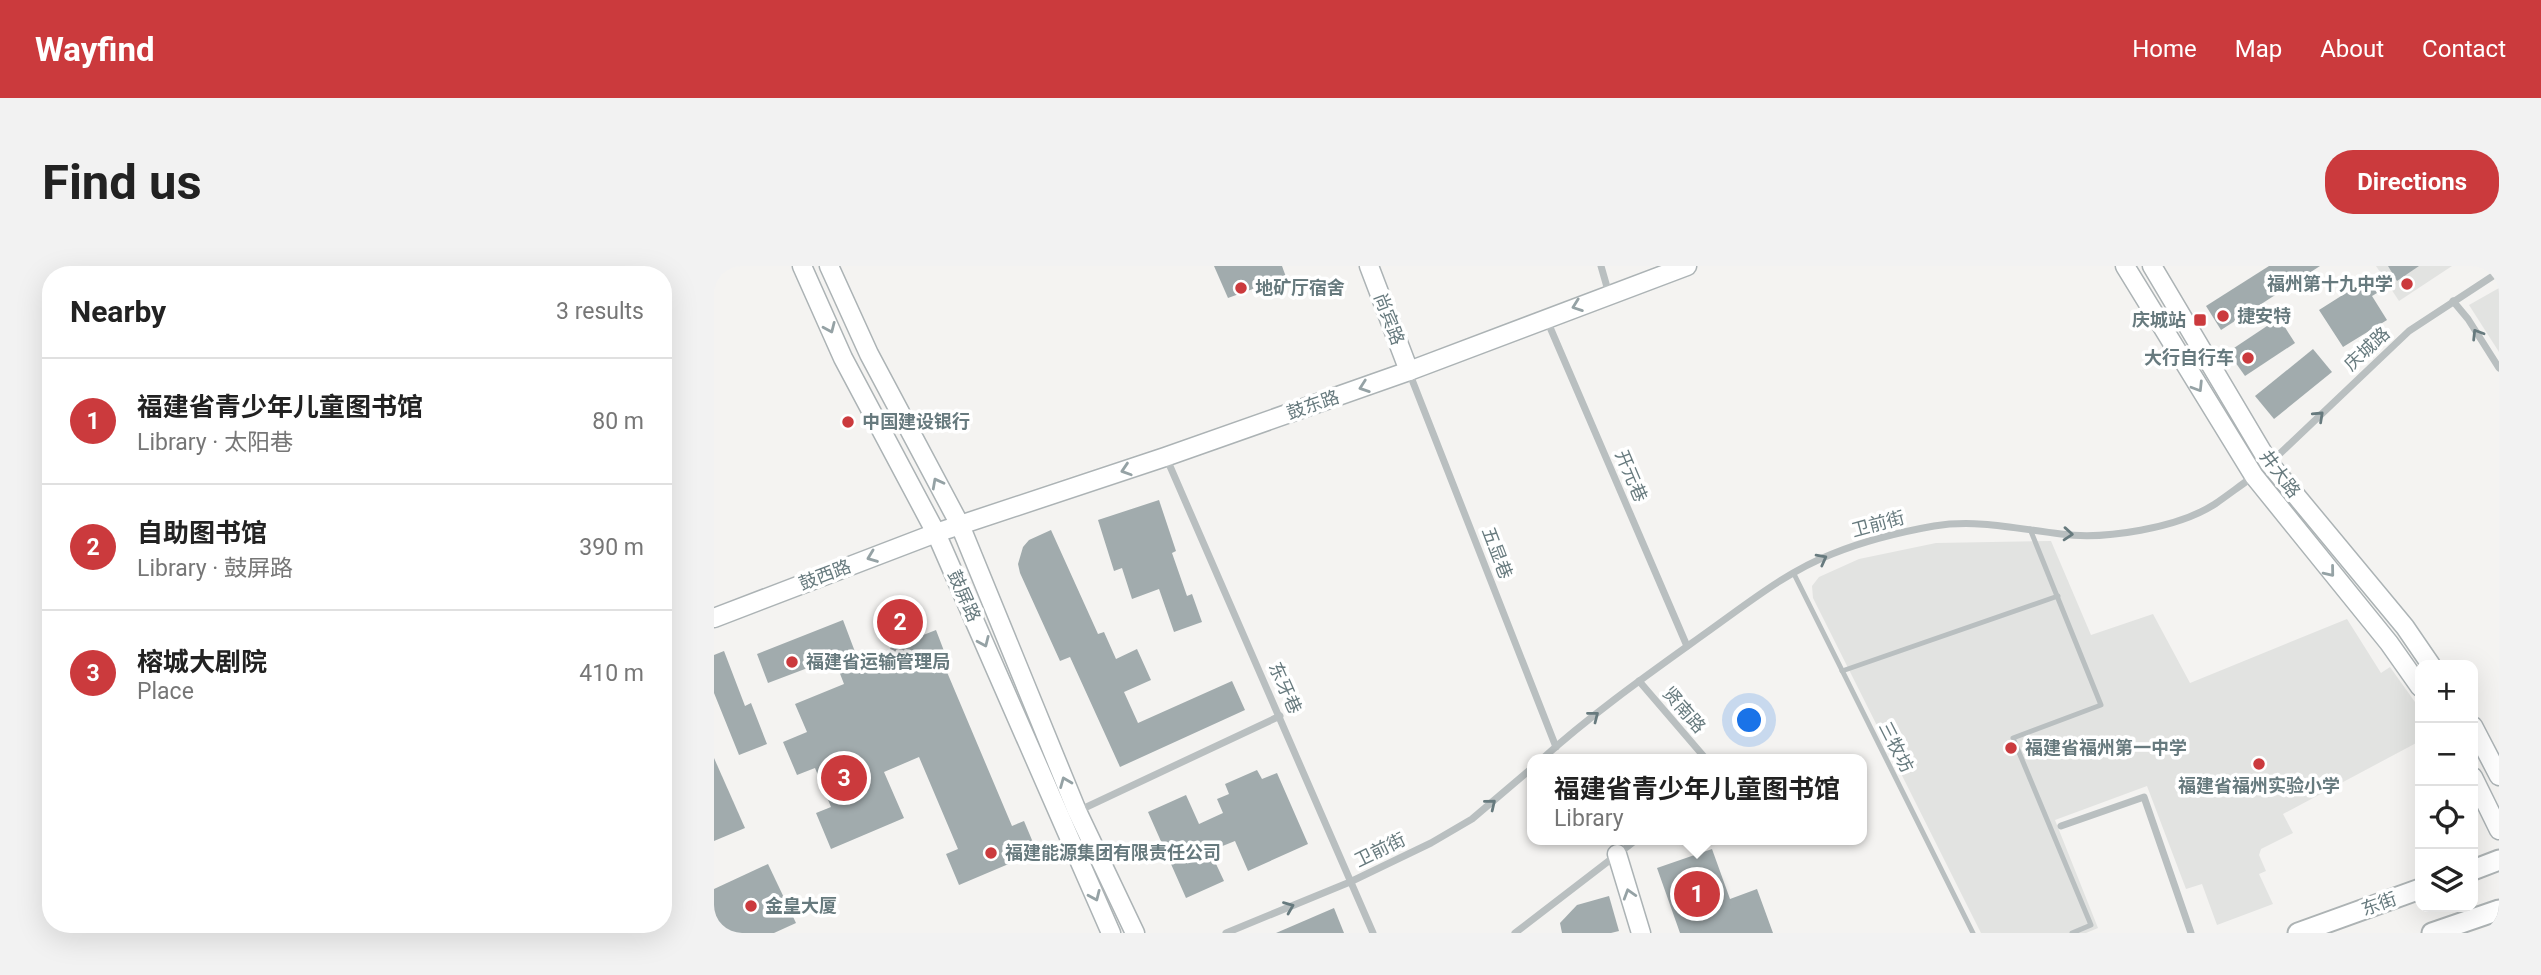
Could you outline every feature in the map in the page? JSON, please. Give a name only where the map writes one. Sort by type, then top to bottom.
[{"type":"main road","points":[[2478,868],[2499,860]]},
{"type":"main road","name":"东街","points":[[2298,933],[2415,891]]},
{"type":"main road","points":[[2432,933],[2499,909]]},
{"type":"street","name":"鼓屏路","points":[[802,266],[843,358],[936,533],[1111,933]]},
{"type":"street","name":"鼓屏路","points":[[830,266],[869,354],[960,525],[1077,811],[1135,933]]},
{"type":"street","name":"尚宾路","points":[[1369,266],[1409,371]]},
{"type":"street","points":[[1601,266],[1609,295]]},
{"type":"street","name":"鼓东路","points":[[936,533],[1165,457],[1409,371],[1687,266]]},
{"type":"street","points":[[2125,266],[2254,476],[2389,643],[2415,680]]},
{"type":"street","name":"井大路","points":[[2152,266],[2269,463],[2405,627],[2428,660]]},
{"type":"street","name":"庆城路","points":[[2269,463],[2409,331],[2499,272]]},
{"type":"street","points":[[2453,301],[2468,318],[2499,368]]},
{"type":"street","name":"开元巷","points":[[1545,318],[1687,646]]},
{"type":"street","name":"五显巷","points":[[1409,371],[1556,747]]},
{"type":"street","name":"东牙巷","points":[[1165,457],[1373,933]]},
{"type":"street","name":"卫前街","points":[[1548,754],[1687,646],[1794,574],[1830,554],[1898,533],[1961,523],[2030,528],[2062,534],[2132,532],[2169,523],[2213,505],[2269,463]]},
{"type":"street","name":"鼓西路","points":[[714,618],[936,533]]},
{"type":"street","name":"贤南路","points":[[1639,681],[1702,754]]},
{"type":"street","points":[[1077,811],[1280,716]]},
{"type":"street","points":[[2478,736],[2499,776]]},
{"type":"street","name":"卫前街","points":[[1226,933],[1350,882],[1431,843],[1472,819],[1527,772]]},
{"type":"street","points":[[2477,786],[2499,830]]},
{"type":"street","points":[[2061,826],[2144,797],[2191,933]]},
{"type":"street","points":[[1516,933],[1629,845]]},
{"type":"street","points":[[1617,854],[1641,933]]},
{"type":"lane","points":[[2030,528],[2101,705],[2013,738],[2091,925],[2074,933]]},
{"type":"lane","name":"三牧坊","points":[[1794,574],[1973,933]]},
{"type":"lane","points":[[1842,671],[2058,596]]},
{"type":"shaded area","name":"福州第十九中学","points":[[2376,266],[2452,266],[2399,301]]},
{"type":"shaded area","points":[[2499,288],[2499,352],[2469,305]]},
{"type":"shaded area","name":"福建省福州第一中学","points":[[2051,541],[2091,635],[2153,614],[2190,683],[2347,619],[2381,673],[2390,667],[2415,702],[2415,744],[2283,814],[2293,833],[2261,849],[2259,855],[2266,871],[2259,874],[2273,904],[2217,925],[2202,884],[2186,889],[2147,786],[2055,820],[2098,928],[2086,933],[1981,933],[1813,598],[1812,586],[1819,577],[1859,559],[1936,543]]},
{"type":"building","name":"地矿厅宿舍","points":[[1214,266],[1282,266],[1286,277],[1228,298]]},
{"type":"building","points":[[2269,266],[2320,266],[2221,330],[2206,306]]},
{"type":"building","points":[[2388,266],[2419,266],[2397,281]]},
{"type":"building","points":[[2368,279],[2377,293],[2372,296],[2387,320],[2343,347],[2319,310]]},
{"type":"building","points":[[2279,318],[2295,343],[2245,376],[2228,352]]},
{"type":"building","points":[[2313,349],[2332,372],[2274,419],[2255,396]]},
{"type":"building","points":[[1159,500],[1176,551],[1172,553],[1187,596],[1192,594],[1202,622],[1174,632],[1159,589],[1132,599],[1122,568],[1114,571],[1098,520]]},
{"type":"building","points":[[1051,530],[1098,634],[1104,632],[1116,659],[1137,649],[1151,680],[1124,692],[1138,723],[1232,681],[1245,710],[1120,767],[1070,657],[1060,661],[1020,573],[1018,564],[1023,547],[1029,540]]},
{"type":"building","points":[[843,620],[863,673],[895,660],[890,648],[936,630],[949,664],[944,665],[1012,826],[1024,821],[1037,852],[959,885],[946,854],[958,849],[919,757],[884,772],[904,818],[831,849],[816,813],[831,807],[815,768],[797,775],[783,742],[807,732],[795,704],[844,684],[834,658],[768,683],[757,654]]},
{"type":"building","points":[[724,651],[745,706],[751,703],[767,744],[739,755],[714,693],[714,655]]},
{"type":"building","points":[[714,758],[745,828],[714,841]]},
{"type":"building","points":[[1257,770],[1262,779],[1277,773],[1308,844],[1248,871],[1235,841],[1210,851],[1224,881],[1186,898],[1148,812],[1186,795],[1199,824],[1223,813],[1217,799],[1229,794],[1225,784]]},
{"type":"building","points":[[1712,849],[1730,899],[1757,889],[1773,933],[1680,933],[1657,868]]},
{"type":"building","name":"金皇大厦","points":[[768,864],[796,923],[774,933],[717,933],[714,926],[714,889]]},
{"type":"building","points":[[1609,896],[1619,931],[1562,933],[1560,923],[1577,905]]},
{"type":"building","points":[[1334,908],[1344,933],[1276,933]]},
{"type":"place","name":"福州第十九中学","points":[[2407,284]]},
{"type":"place","name":"地矿厅宿舍","points":[[1241,288]]},
{"type":"place","name":"捷安特","points":[[2223,316]]},
{"type":"place","name":"庆城站","points":[[2200,320]]},
{"type":"place","name":"大行自行车","points":[[2248,358]]},
{"type":"place","name":"中国建设银行","points":[[848,422]]},
{"type":"place","name":"自助图书馆","points":[[900,622]]},
{"type":"place","name":"福建省运输管理局","points":[[792,662]]},
{"type":"place","name":"福建省福州第一中学","points":[[2011,748]]},
{"type":"place","name":"福建省福州实验小学","points":[[2259,764]]},
{"type":"place","name":"榕城大剧院","points":[[844,778]]},
{"type":"place","name":"福建能源集团有限责任公司","points":[[991,853]]},
{"type":"place","name":"福建省青少年儿童图书馆","points":[[1697,894]]},
{"type":"place","name":"金皇大厦","points":[[751,906]]}]
